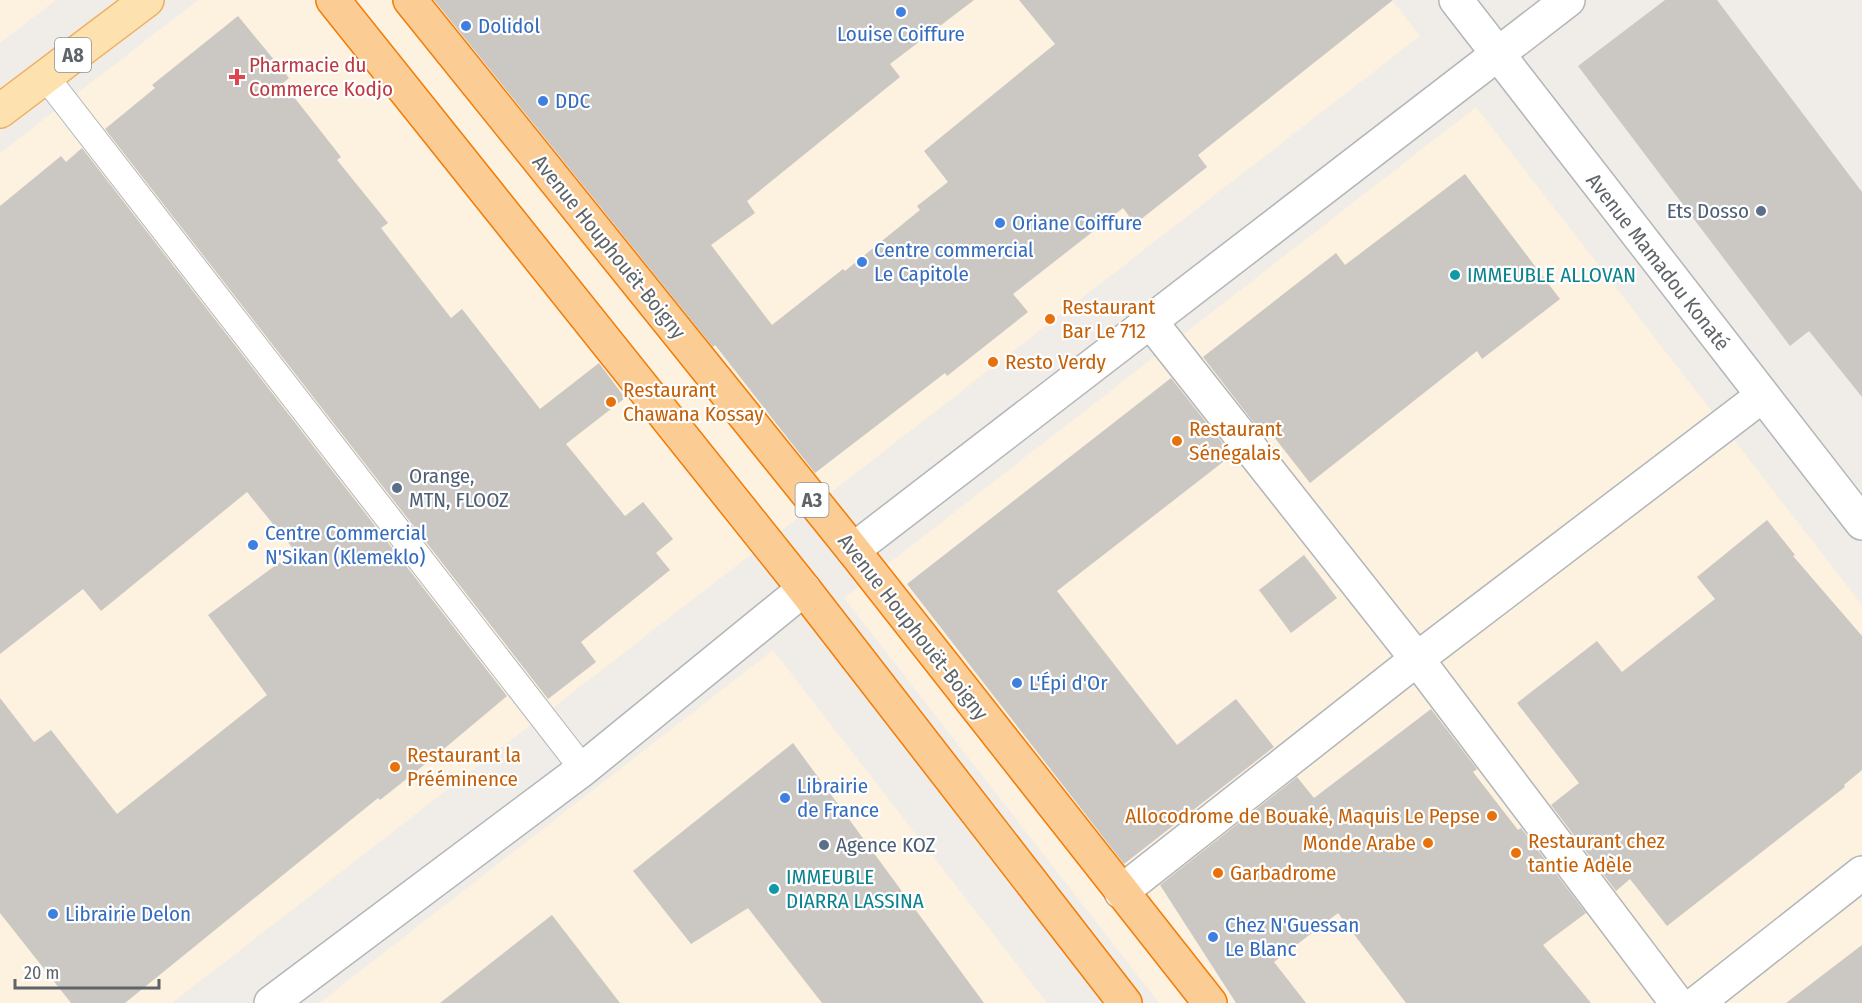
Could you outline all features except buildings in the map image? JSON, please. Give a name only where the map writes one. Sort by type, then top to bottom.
[{"type":"highway","points":[[333,0],[804,589],[1125,1003]]},
{"type":"highway","name":"Avenue Houphouët-Boigny","points":[[410,0],[853,550],[1210,1003]]},
{"type":"main road","name":"A8","points":[[0,111],[147,0]]},
{"type":"street","name":"Avenue Mamadou Konaté","points":[[1456,0],[1862,523]]},
{"type":"street","points":[[853,550],[1568,0]]},
{"type":"street","points":[[1150,321],[1417,658],[1677,1003]]},
{"type":"street","points":[[1121,892],[1417,658],[1762,396]]},
{"type":"street","points":[[271,1003],[583,769],[804,589]]},
{"type":"street","points":[[1697,1003],[1862,873]]},
{"type":"lane","points":[[45,76],[583,769]]},
{"type":"shaded area","points":[[0,0],[56,0],[0,43]]},
{"type":"shaded area","points":[[198,0],[1392,0],[1420,36],[172,1003],[0,1003],[0,153]]},
{"type":"shaded area","points":[[1476,107],[1862,605],[1862,1003],[1159,1003],[844,598]]},
{"type":"shaded area","points":[[773,650],[1047,1003],[319,1003]]},
{"type":"place","name":"Louise Coiffure","points":[[901,12]]},
{"type":"place","name":"Dolidol","points":[[466,26]]},
{"type":"place","name":"Pharmacie du Commerce Kodjo","points":[[237,77]]},
{"type":"place","name":"DDC","points":[[543,101]]},
{"type":"place","name":"Ets Dosso","points":[[1761,211]]},
{"type":"place","name":"Oriane Coiffure","points":[[1000,223]]},
{"type":"place","name":"Centre commercial Le Capitole","points":[[862,262]]},
{"type":"place","name":"IMMEUBLE ALLOVAN","points":[[1455,275]]},
{"type":"place","name":"Restaurant Bar Le 712","points":[[1050,319]]},
{"type":"place","name":"Resto Verdy","points":[[993,362]]},
{"type":"place","name":"Restaurant Chawana Kossay","points":[[611,402]]},
{"type":"place","name":"Restaurant Sénégalais","points":[[1177,441]]},
{"type":"place","name":"Orange, MTN, FLOOZ","points":[[397,488]]},
{"type":"place","name":"Centre Commercial N'Sikan (Klemeklo)","points":[[253,545]]},
{"type":"place","name":"L'Épi d'Or","points":[[1017,683]]},
{"type":"place","name":"Restaurant la Prééminence","points":[[395,767]]},
{"type":"place","name":"Librairie de France","points":[[785,798]]},
{"type":"place","name":"Allocodrome de Bouaké, Maquis Le Pepse","points":[[1492,816]]},
{"type":"place","name":"Monde Arabe","points":[[1428,843]]},
{"type":"place","name":"Agence KOZ","points":[[824,845]]},
{"type":"place","name":"Restaurant chez tantie Adèle","points":[[1516,853]]},
{"type":"place","name":"Garbadrome","points":[[1218,873]]},
{"type":"place","name":"IMMEUBLE DIARRA LASSINA","points":[[774,889]]},
{"type":"place","name":"Librairie Delon","points":[[53,914]]},
{"type":"place","name":"Chez N'Guessan Le Blanc","points":[[1213,937]]}]
